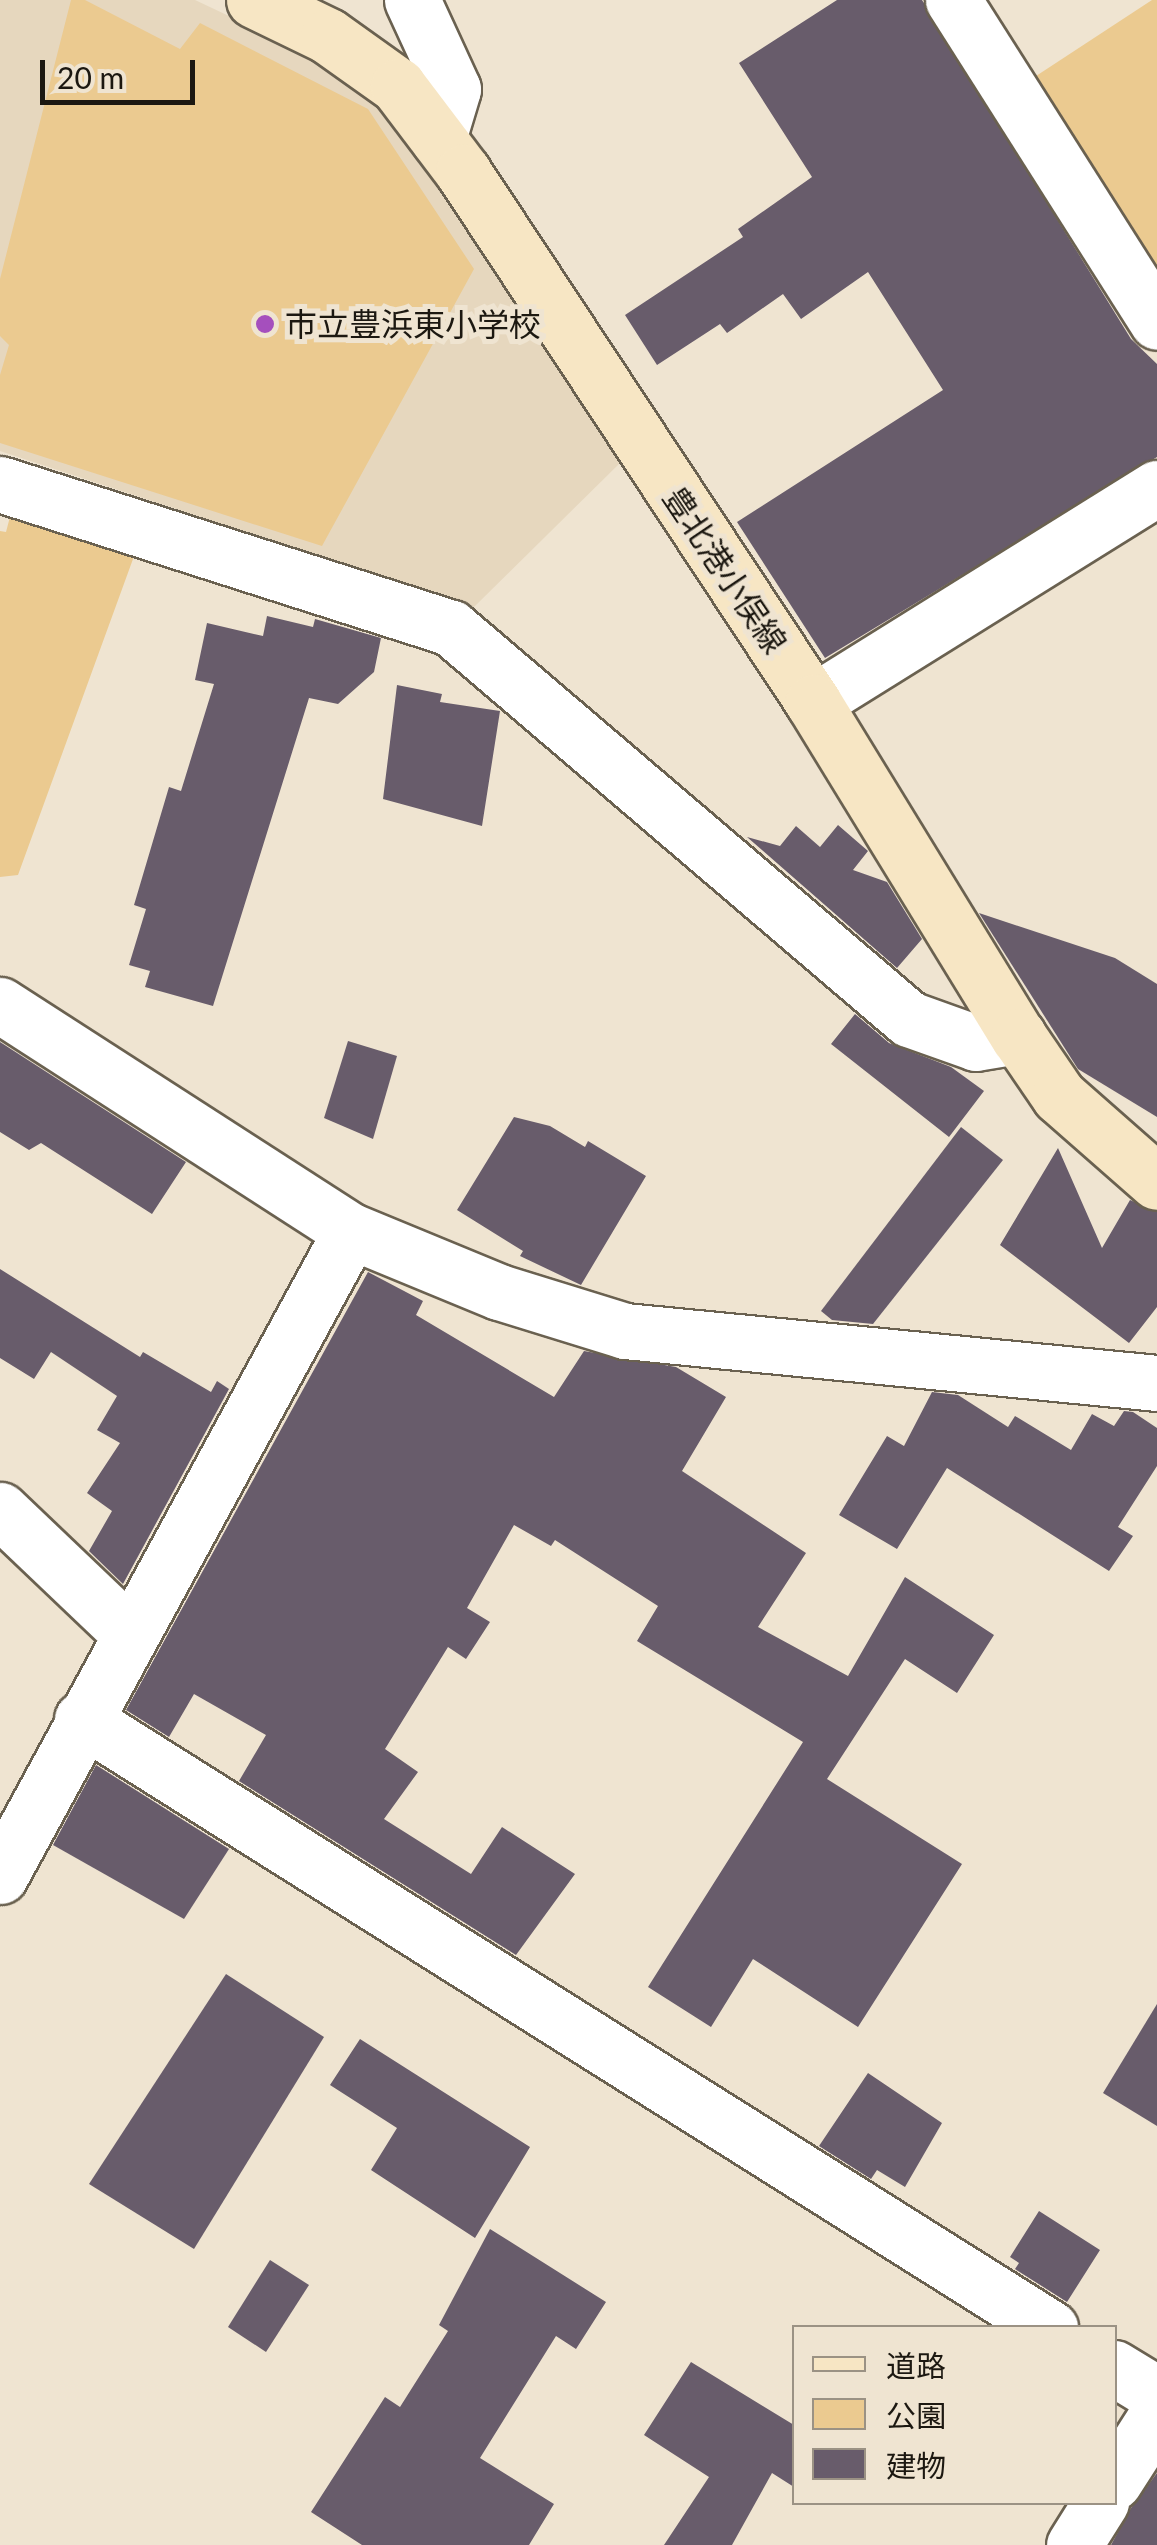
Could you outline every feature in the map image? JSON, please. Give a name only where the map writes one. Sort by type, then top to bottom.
[{"type":"main road","name":"豊北港小俣線","points":[[254,0],[328,36],[398,86],[438,139],[813,702],[1018,1036],[1059,1096],[1157,1182]]},
{"type":"street","points":[[412,0],[453,89],[438,139]]},
{"type":"street","points":[[953,0],[1157,322]]},
{"type":"street","points":[[0,484],[451,628],[909,1019],[976,1043],[1018,1036]]},
{"type":"street","points":[[813,702],[1157,488]]},
{"type":"street","points":[[0,1005],[351,1231],[499,1292],[625,1331],[1157,1383]]},
{"type":"street","points":[[0,1876],[82,1719],[351,1231]]},
{"type":"street","points":[[0,1510],[130,1634]]},
{"type":"street","points":[[82,1719],[1045,2325]]},
{"type":"street","points":[[1117,2370],[1157,2394]]},
{"type":"street","points":[[1117,2477],[1157,2415]]},
{"type":"street","points":[[1074,2545],[1099,2505]]},
{"type":"shaded area","name":"市立豊浜東小学校","points":[[0,0],[195,0],[282,41],[377,98],[622,461],[474,607],[0,451]]},
{"type":"green space","name":"市立豊浜東小学校","points":[[71,0],[85,0],[180,49],[200,23],[368,109],[474,269],[322,546],[0,443],[0,375],[9,345],[0,336],[0,279]]},
{"type":"green space","points":[[1157,0],[1157,284],[1033,78]]},
{"type":"green space","points":[[11,513],[137,548],[18,875],[0,877],[0,531],[6,532]]},
{"type":"building","points":[[837,0],[922,0],[1131,339],[1157,364],[1157,457],[825,658],[737,522],[943,390],[868,272],[801,319],[783,294],[727,333],[720,324],[657,365],[625,315],[743,237],[738,229],[812,177],[739,63]]},
{"type":"building","points":[[267,616],[313,627],[315,619],[381,638],[374,672],[338,704],[309,698],[213,1006],[145,987],[150,971],[129,965],[146,909],[134,905],[169,787],[181,791],[214,684],[195,680],[207,623],[263,636]]},
{"type":"building","points":[[397,685],[442,694],[440,702],[500,711],[482,826],[383,799]]},
{"type":"building","points":[[838,825],[868,851],[853,870],[887,882],[922,939],[897,968],[747,837],[780,846],[796,826],[820,847]]},
{"type":"building","points":[[979,913],[1115,958],[1157,984],[1157,1117],[1078,1069]]},
{"type":"building","points":[[855,1014],[889,1043],[951,1067],[984,1091],[949,1137],[831,1044]]},
{"type":"building","points":[[348,1041],[397,1056],[373,1139],[324,1118]]},
{"type":"building","points":[[0,1042],[186,1162],[152,1214],[41,1143],[29,1150],[0,1132]]},
{"type":"building","points":[[514,1117],[550,1126],[585,1147],[588,1141],[646,1176],[581,1285],[520,1256],[523,1251],[457,1210]]},
{"type":"building","points":[[961,1127],[1003,1160],[873,1324],[832,1320],[821,1311]]},
{"type":"building","points":[[1058,1148],[1102,1248],[1130,1200],[1157,1212],[1157,1307],[1129,1343],[1000,1245]]},
{"type":"building","points":[[0,1269],[140,1357],[143,1352],[211,1392],[217,1381],[229,1389],[123,1584],[89,1551],[112,1511],[87,1493],[120,1443],[97,1430],[117,1396],[51,1352],[34,1379],[0,1358]]},
{"type":"building","points":[[368,1272],[423,1301],[416,1315],[554,1397],[584,1351],[676,1367],[726,1397],[682,1471],[806,1553],[758,1627],[848,1676],[905,1577],[994,1635],[957,1693],[905,1659],[827,1779],[962,1864],[858,2027],[753,1959],[711,2027],[648,1987],[803,1742],[637,1641],[658,1606],[555,1540],[551,1546],[514,1525],[467,1608],[490,1622],[466,1659],[448,1647],[385,1749],[418,1772],[384,1819],[471,1874],[502,1827],[575,1874],[516,1955],[239,1781],[266,1735],[194,1694],[169,1737],[126,1710]]},
{"type":"building","points":[[932,1392],[958,1395],[1008,1427],[1015,1416],[1071,1450],[1092,1414],[1114,1426],[1124,1411],[1133,1412],[1157,1428],[1157,1466],[1118,1527],[1133,1536],[1109,1571],[947,1468],[897,1549],[839,1515],[887,1436],[904,1446]]},
{"type":"building","points":[[96,1765],[229,1849],[184,1919],[53,1845]]},
{"type":"building","points":[[226,1974],[324,2037],[194,2249],[89,2184]]},
{"type":"building","points":[[1157,2004],[1157,2126],[1103,2093]]},
{"type":"building","points":[[360,2039],[530,2147],[475,2238],[371,2170],[397,2128],[330,2085]]},
{"type":"building","points":[[868,2073],[942,2123],[905,2187],[877,2170],[871,2179],[819,2146]]},
{"type":"building","points":[[1039,2211],[1100,2250],[1067,2302],[1015,2269],[1019,2263],[1010,2257]]},
{"type":"building","points":[[490,2229],[606,2302],[576,2349],[556,2336],[480,2458],[554,2504],[529,2545],[362,2545],[311,2512],[385,2397],[400,2407],[448,2331],[439,2325]]},
{"type":"building","points":[[270,2260],[309,2285],[266,2352],[228,2327]]},
{"type":"building","points":[[691,2362],[792,2424],[792,2486],[772,2473],[732,2545],[664,2545],[709,2477],[644,2435]]},
{"type":"building","points":[[1157,2473],[1157,2545],[1111,2545],[1131,2508]]},
{"type":"place","name":"市立豊浜東小学校","points":[[265,324]]}]
